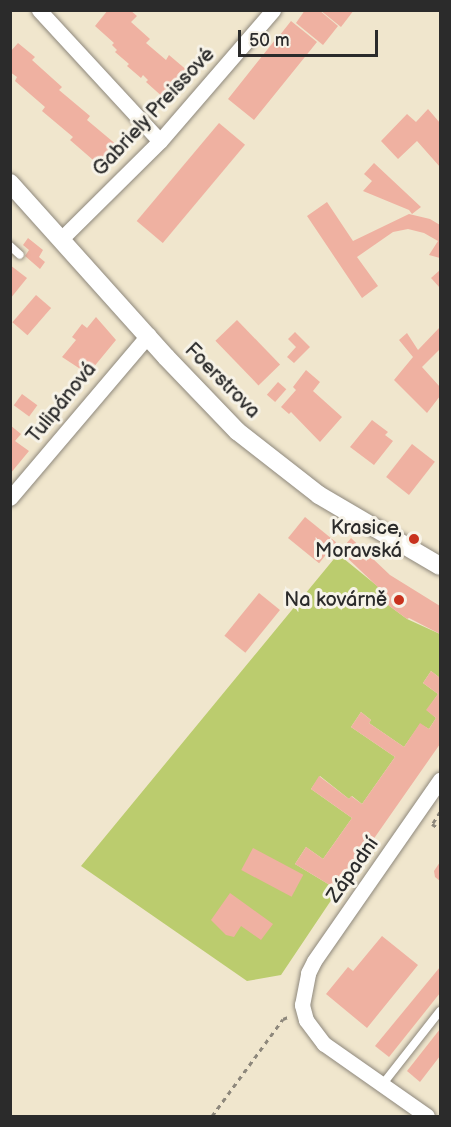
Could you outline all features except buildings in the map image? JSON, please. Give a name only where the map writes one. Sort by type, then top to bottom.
[{"type":"street","points":[[39,10],[160,141]]},
{"type":"street","name":"Gabriely Preissové","points":[[62,238],[160,141],[273,10]]},
{"type":"street","name":"Foerstrova","points":[[10,183],[237,431],[319,495],[441,566]]},
{"type":"street","name":"Tulipánová","points":[[10,498],[148,335]]},
{"type":"street","name":"Západní","points":[[304,1012],[305,986],[314,961],[441,780]]},
{"type":"street","points":[[304,1012],[313,1034],[324,1044],[427,1116]]},
{"type":"lane","points":[[10,246],[20,255]]},
{"type":"lane","points":[[382,1085],[441,1011]]},
{"type":"path","points":[[432,824],[441,829]]},
{"type":"path","points":[[212,1116],[283,1019],[304,1012]]},
{"type":"green space","points":[[338,554],[381,589],[376,596],[407,619],[440,634],[440,678],[431,671],[423,683],[438,694],[427,710],[436,718],[429,729],[420,724],[404,747],[369,723],[371,720],[361,712],[351,727],[395,757],[362,804],[352,796],[349,799],[320,776],[311,789],[352,818],[323,859],[306,847],[295,864],[338,890],[281,975],[247,981],[81,866]]},
{"type":"place","name":"Krasice, Moravská","points":[[414,539]]},
{"type":"place","name":"Na kovárně","points":[[399,600]]}]
